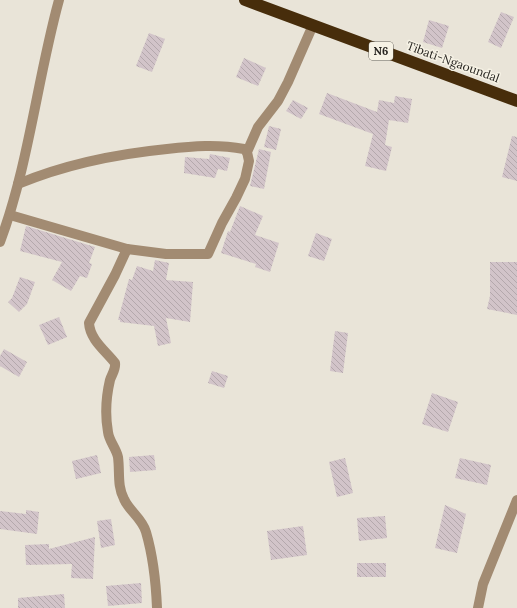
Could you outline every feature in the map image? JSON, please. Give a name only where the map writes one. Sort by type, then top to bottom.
[{"type":"highway","name":"Tibati-Ngaoundal","points":[[245,0],[517,101]]},
{"type":"street","points":[[0,242],[10,215],[18,184],[59,0]]},
{"type":"street","points":[[10,215],[127,249],[166,254],[208,254],[244,179],[249,161],[247,152],[258,127],[278,101],[313,25]]},
{"type":"street","points":[[18,184],[41,174],[65,167],[99,158],[136,152],[216,145],[244,149],[247,152]]},
{"type":"street","points":[[127,249],[115,275],[89,323],[89,328],[97,342],[116,363],[107,396],[106,422],[108,434],[118,458],[120,490],[124,501],[134,511],[146,531],[153,570],[157,608]]},
{"type":"street","points":[[478,608],[483,584],[517,500]]},
{"type":"building","points":[[501,12],[514,17],[501,48],[488,42]]},
{"type":"building","points":[[429,20],[449,26],[442,48],[423,42]]},
{"type":"building","points":[[149,33],[165,39],[152,72],[136,66]]},
{"type":"building","points":[[244,58],[266,68],[258,86],[236,77]]},
{"type":"building","points":[[327,93],[377,112],[379,100],[394,103],[395,96],[412,99],[408,123],[389,120],[385,145],[392,147],[386,171],[365,166],[373,134],[319,114]]},
{"type":"building","points":[[293,100],[308,108],[301,119],[286,111]]},
{"type":"building","points":[[269,126],[281,129],[276,150],[264,147]]},
{"type":"building","points":[[512,136],[517,137],[517,181],[502,177]]},
{"type":"building","points":[[259,149],[271,152],[264,189],[250,186]]},
{"type":"building","points":[[210,154],[230,158],[227,171],[218,169],[215,178],[184,173],[185,157],[209,159]]},
{"type":"building","points":[[240,206],[263,216],[255,235],[279,243],[270,272],[255,267],[256,264],[221,253],[228,231],[230,232]]},
{"type":"building","points":[[26,226],[95,247],[89,263],[92,264],[87,278],[80,276],[71,291],[52,280],[62,262],[20,251]]},
{"type":"building","points":[[316,233],[332,239],[324,261],[308,256]]},
{"type":"building","points":[[155,260],[169,263],[166,280],[193,282],[190,322],[166,318],[171,343],[158,346],[154,326],[120,322],[120,320],[118,320],[129,279],[132,280],[137,266],[153,271]]},
{"type":"building","points":[[490,262],[517,262],[517,315],[487,309],[490,296]]},
{"type":"building","points":[[20,277],[35,282],[27,304],[19,312],[8,302],[12,298]]},
{"type":"building","points":[[59,317],[67,337],[48,345],[39,325]]},
{"type":"building","points":[[335,331],[348,333],[343,373],[330,371]]},
{"type":"building","points":[[4,349],[27,362],[19,377],[0,366],[0,356]]},
{"type":"building","points":[[212,371],[228,376],[224,388],[208,383]]},
{"type":"building","points":[[432,393],[458,402],[448,432],[422,424]]},
{"type":"building","points":[[97,455],[101,473],[76,479],[72,461]]},
{"type":"building","points":[[154,455],[156,470],[130,472],[129,457]]},
{"type":"building","points":[[345,458],[353,493],[337,497],[329,462]]},
{"type":"building","points":[[460,458],[491,465],[487,485],[455,478]]},
{"type":"building","points":[[445,505],[466,514],[457,553],[435,548]]},
{"type":"building","points":[[26,510],[39,512],[37,534],[0,529],[0,511],[26,514]]},
{"type":"building","points":[[385,516],[387,538],[359,541],[357,518]]},
{"type":"building","points":[[111,519],[115,545],[101,548],[97,521]]},
{"type":"building","points":[[303,526],[307,555],[271,560],[267,531]]},
{"type":"building","points":[[95,537],[93,579],[71,578],[72,564],[26,565],[25,545],[49,544],[49,549]]},
{"type":"building","points":[[357,563],[386,563],[386,577],[357,577]]},
{"type":"building","points":[[141,583],[142,603],[108,606],[106,586]]},
{"type":"building","points":[[64,594],[65,608],[18,608],[18,598]]}]
